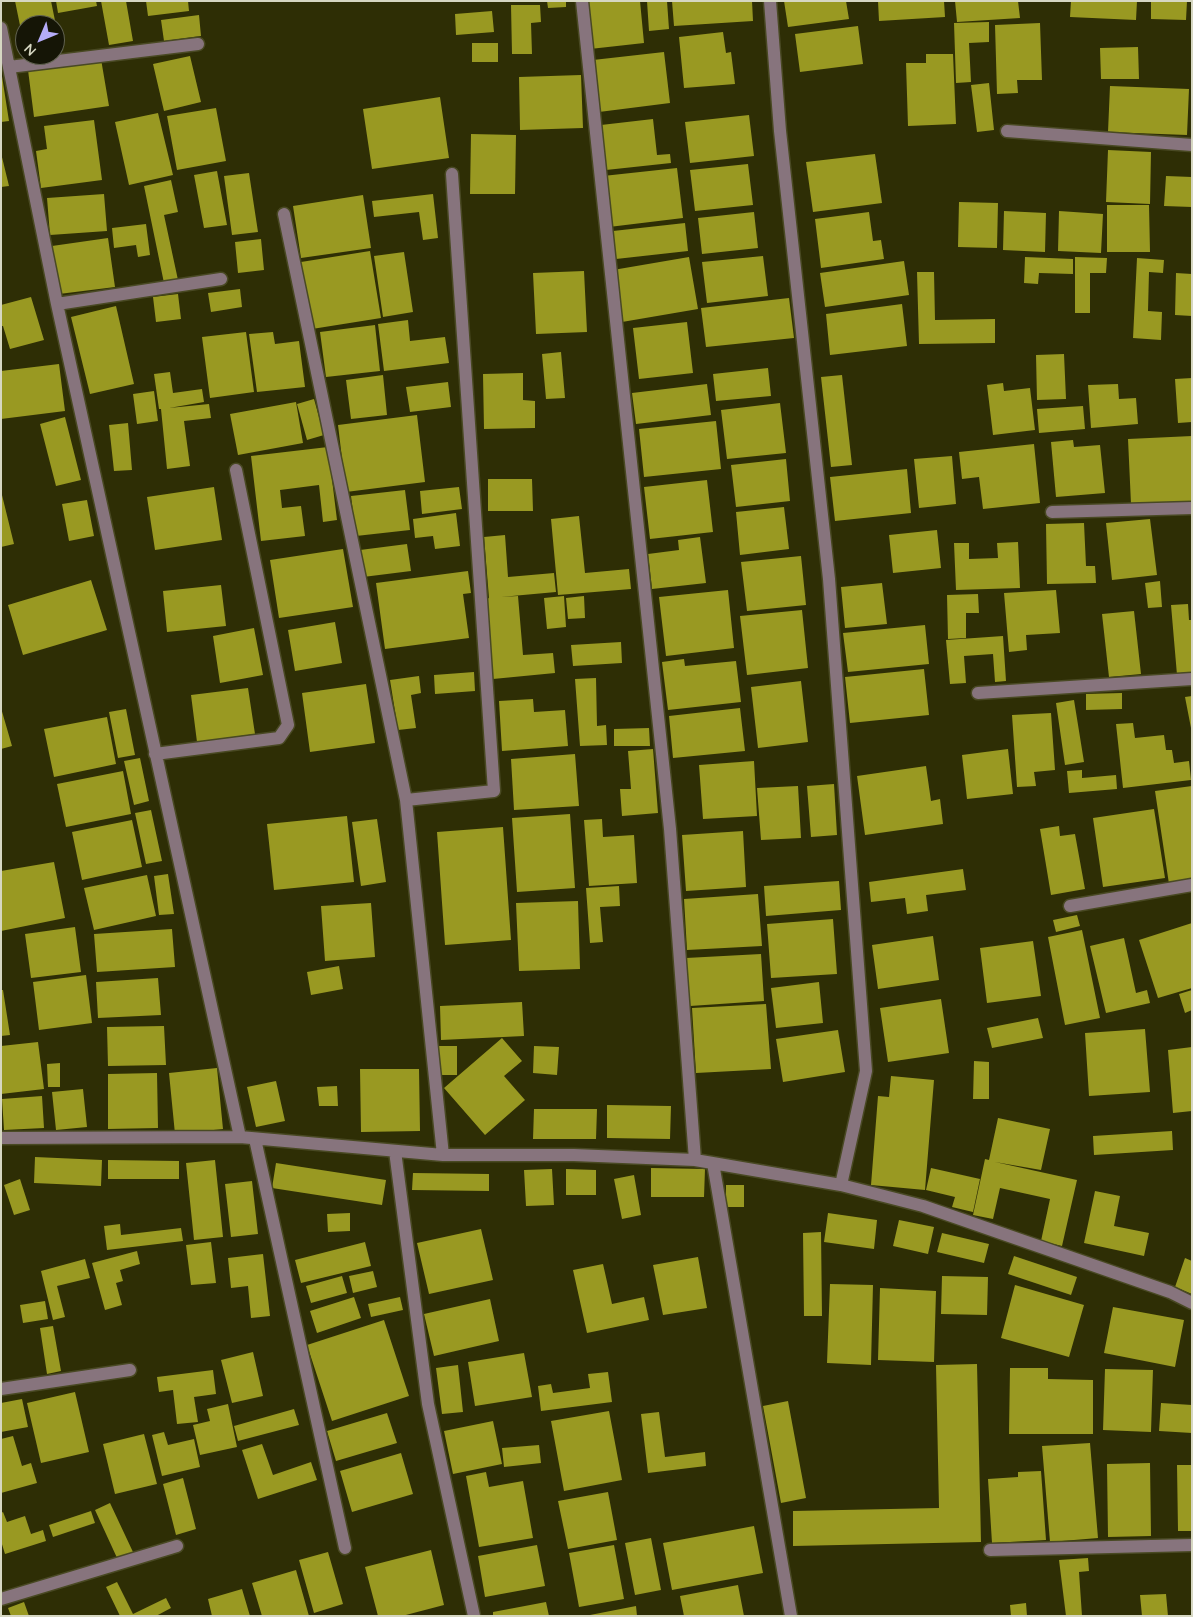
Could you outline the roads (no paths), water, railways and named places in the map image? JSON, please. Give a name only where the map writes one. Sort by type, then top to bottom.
[{"type":"street","points":[[582,1],[670,829],[695,1160]]},
{"type":"street","points":[[770,1],[780,131],[829,579],[866,1071],[841,1185]]},
{"type":"street","points":[[1,28],[56,304],[240,1137]]},
{"type":"street","points":[[10,67],[198,44]]},
{"type":"street","points":[[1007,132],[1192,145]]},
{"type":"street","points":[[406,800],[494,791],[452,174]]},
{"type":"street","points":[[284,214],[406,800],[443,1155]]},
{"type":"street","points":[[56,304],[220,279]]},
{"type":"street","points":[[155,754],[279,738],[288,725],[236,470]]},
{"type":"street","points":[[1052,512],[1192,508]]},
{"type":"street","points":[[978,693],[1192,678]]},
{"type":"street","points":[[1070,906],[1192,885]]},
{"type":"street","points":[[1,1138],[240,1137],[443,1155],[574,1156],[695,1160],[841,1185],[923,1206],[1170,1292],[1192,1303]]},
{"type":"street","points":[[255,1139],[345,1548]]},
{"type":"street","points":[[395,1151],[428,1404],[474,1616]]},
{"type":"street","points":[[713,1163],[791,1616]]},
{"type":"street","points":[[1,1389],[130,1370]]},
{"type":"street","points":[[990,1550],[1192,1545]]},
{"type":"street","points":[[1,1600],[177,1546]]}]
